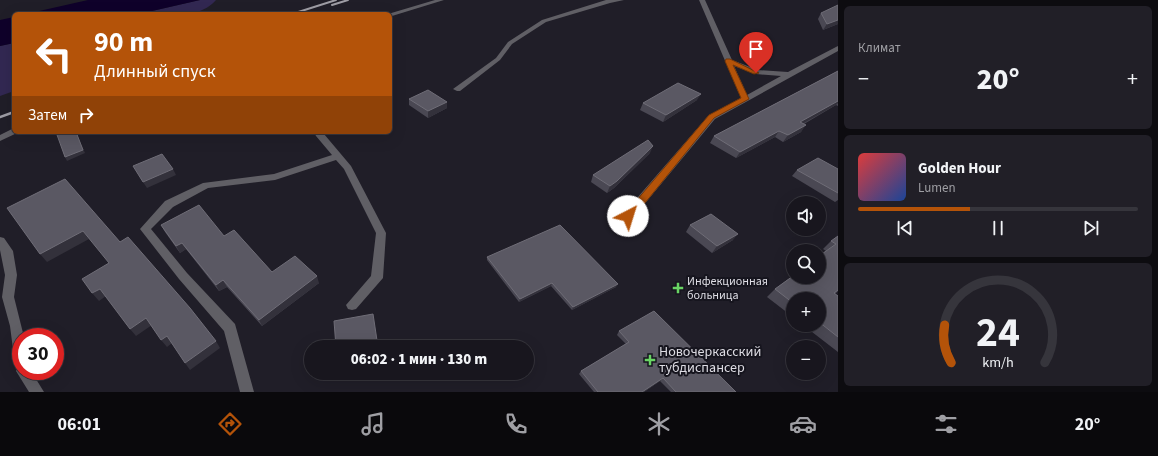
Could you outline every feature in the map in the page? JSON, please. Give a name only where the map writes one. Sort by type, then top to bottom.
[{"type":"street","points":[[392,14],[441,0]]},
{"type":"street","points":[[457,89],[498,59],[510,43],[544,21],[609,1],[621,0]]},
{"type":"street","points":[[701,0],[745,99]]},
{"type":"street","points":[[628,216],[712,117],[838,48]]},
{"type":"street","points":[[728,61],[756,73],[770,75],[791,74]]},
{"type":"street","points":[[0,138],[12,132]]},
{"type":"street","points":[[319,134],[348,168],[381,234],[377,278],[352,305]]},
{"type":"street","points":[[247,392],[230,328],[183,276],[145,229],[169,204],[206,185],[275,178],[338,156]]},
{"type":"street","points":[[0,241],[8,251],[11,275],[8,297],[16,328]]},
{"type":"street","points":[[29,380],[37,392]]},
{"type":"shaded area","points":[[88,0],[200,0],[148,12],[35,12]]},
{"type":"shaded area","points":[[200,0],[216,0],[209,7],[197,12],[148,12]]},
{"type":"shaded area","points":[[12,17],[12,43],[0,46],[0,20]]},
{"type":"shaded area","points":[[12,43],[12,92],[0,96],[0,46]]},
{"type":"building","points":[[838,5],[838,20],[827,24],[821,13]]},
{"type":"building","points":[[838,71],[838,101],[800,122],[806,125],[788,135],[779,131],[740,152],[714,136]]},
{"type":"building","points":[[678,83],[701,94],[666,115],[643,103]]},
{"type":"building","points":[[428,90],[447,102],[428,111],[409,99]]},
{"type":"building","points":[[57,134],[77,134],[83,150],[65,157]]},
{"type":"building","points":[[648,140],[653,146],[610,186],[593,175]]},
{"type":"building","points":[[162,154],[173,169],[143,182],[133,166]]},
{"type":"building","points":[[818,158],[838,169],[838,193],[797,170]]},
{"type":"building","points":[[65,179],[120,242],[128,237],[190,308],[216,341],[185,363],[167,336],[161,340],[146,318],[130,329],[100,289],[92,293],[82,279],[109,263],[83,231],[40,254],[7,208]]},
{"type":"building","points":[[199,205],[224,236],[234,230],[272,272],[295,256],[317,276],[259,320],[223,280],[216,285],[182,243],[176,246],[161,225]]},
{"type":"building","points":[[711,214],[738,234],[717,246],[690,225]]},
{"type":"building","points":[[560,225],[618,284],[573,307],[552,283],[520,299],[487,257]]},
{"type":"building","points":[[838,236],[838,290],[834,293],[838,296],[838,337],[826,328],[826,292],[786,292],[786,298],[775,289],[786,281],[786,284],[826,284],[826,251],[836,244],[831,241]]},
{"type":"building","name":"Новочеркасский тубдиспансер","points":[[654,311],[736,392],[676,392],[663,378],[642,392],[598,392],[581,371],[629,342],[619,331]]},
{"type":"building","points":[[373,314],[377,340],[335,340],[334,321]]},
{"type":"railway","points":[[298,12],[336,0]]},
{"type":"railway","points":[[332,5],[348,0]]},
{"type":"railway","points":[[0,117],[12,113]]},
{"type":"place","name":"Инфекционная больница","points":[[678,288]]},
{"type":"place","name":"Новочеркасский тубдиспансер","points":[[650,360]]},
{"type":"route","points":[[628,216],[712,117],[745,99],[728,61],[756,73]]}]
